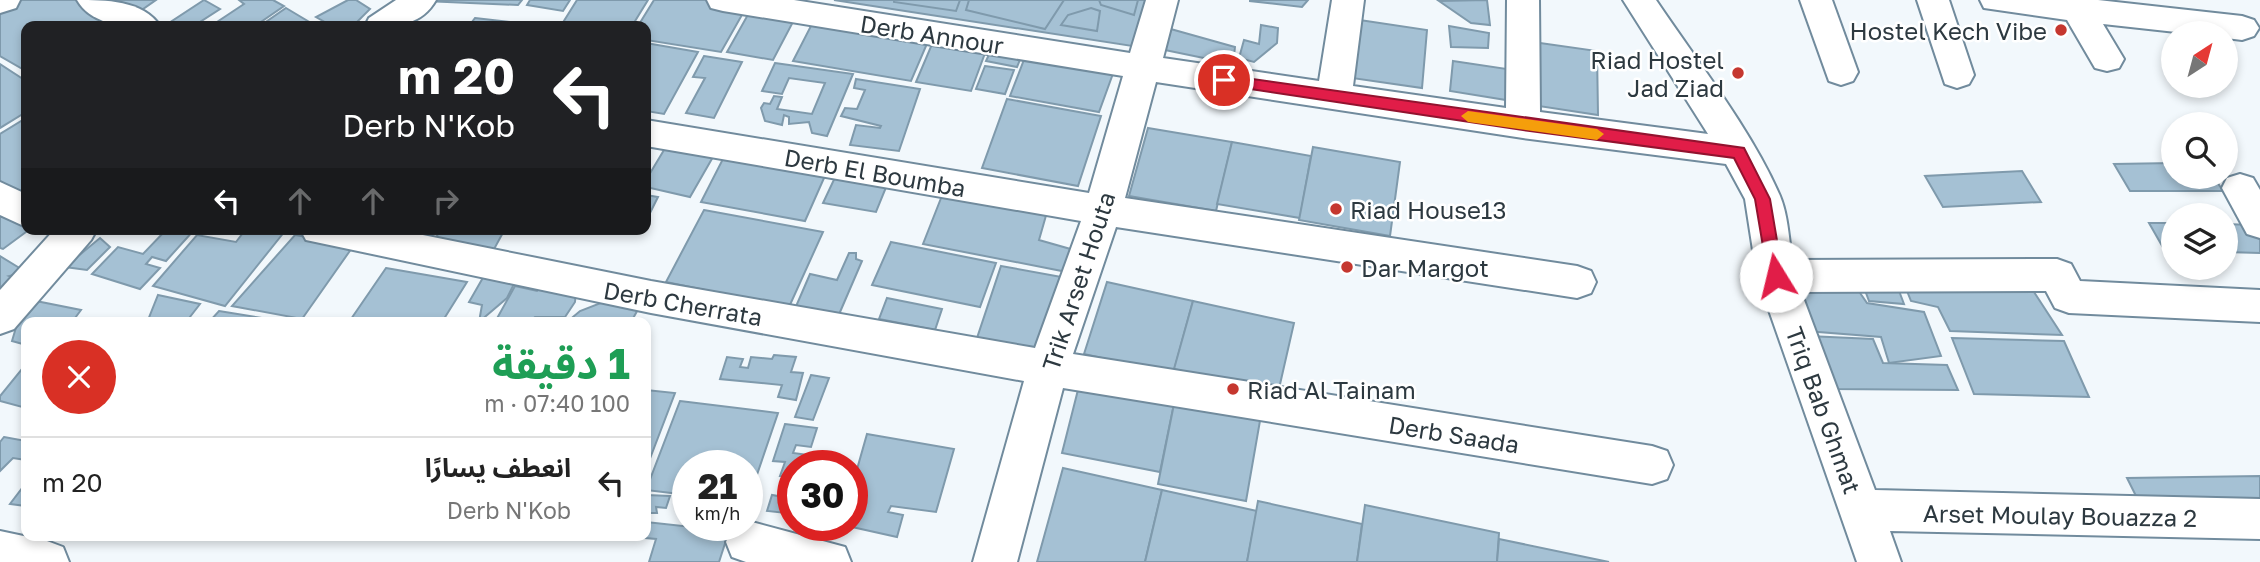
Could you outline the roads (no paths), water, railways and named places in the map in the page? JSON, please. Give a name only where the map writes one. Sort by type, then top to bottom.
[{"type":"street","points":[[93,0],[133,21]]},
{"type":"street","points":[[388,21],[418,0]]},
{"type":"street","name":"Derb Annour","points":[[723,0],[1141,68],[1523,125],[1738,152]]},
{"type":"street","name":"Trik Arset Houta","points":[[995,562],[1048,368],[1103,210],[1162,0]]},
{"type":"street","points":[[1334,96],[1348,0]]},
{"type":"street","points":[[1523,0],[1523,125]]},
{"type":"street","name":"Triq Bab Ghmat","points":[[1639,0],[1738,152],[1763,199],[1776,276],[1879,562]]},
{"type":"street","points":[[1816,0],[1841,72]]},
{"type":"street","points":[[1933,0],[1957,75]]},
{"type":"street","points":[[1996,0],[2069,6],[2242,28]]},
{"type":"street","points":[[2069,6],[2107,60]]},
{"type":"street","name":"Derb El Boumba","points":[[651,134],[1103,210],[1577,282]]},
{"type":"street","points":[[2240,188],[2260,223]]},
{"type":"street","points":[[0,197],[21,209]]},
{"type":"street","points":[[0,317],[66,235]]},
{"type":"street","name":"Derb Cherrata","points":[[346,235],[519,273],[1048,368]]},
{"type":"street","points":[[1776,276],[2057,275],[2069,297],[2260,306]]},
{"type":"street","name":"Derb Saada","points":[[1048,368],[1652,466]]},
{"type":"street","name":"Arset Moulay Bouazza 2","points":[[1860,510],[2260,519]]},
{"type":"street","points":[[748,542],[829,562]]},
{"type":"street","points":[[0,552],[47,562]]},
{"type":"place","name":"Hostel Kech Vibe","points":[[2061,30]]},
{"type":"place","name":"Riad Hostel Jad Ziad","points":[[1738,73]]},
{"type":"place","name":"Riad House13","points":[[1336,209]]},
{"type":"place","name":"Dar Margot","points":[[1347,267]]},
{"type":"place","name":"Riad Al Tainam","points":[[1233,389]]}]
